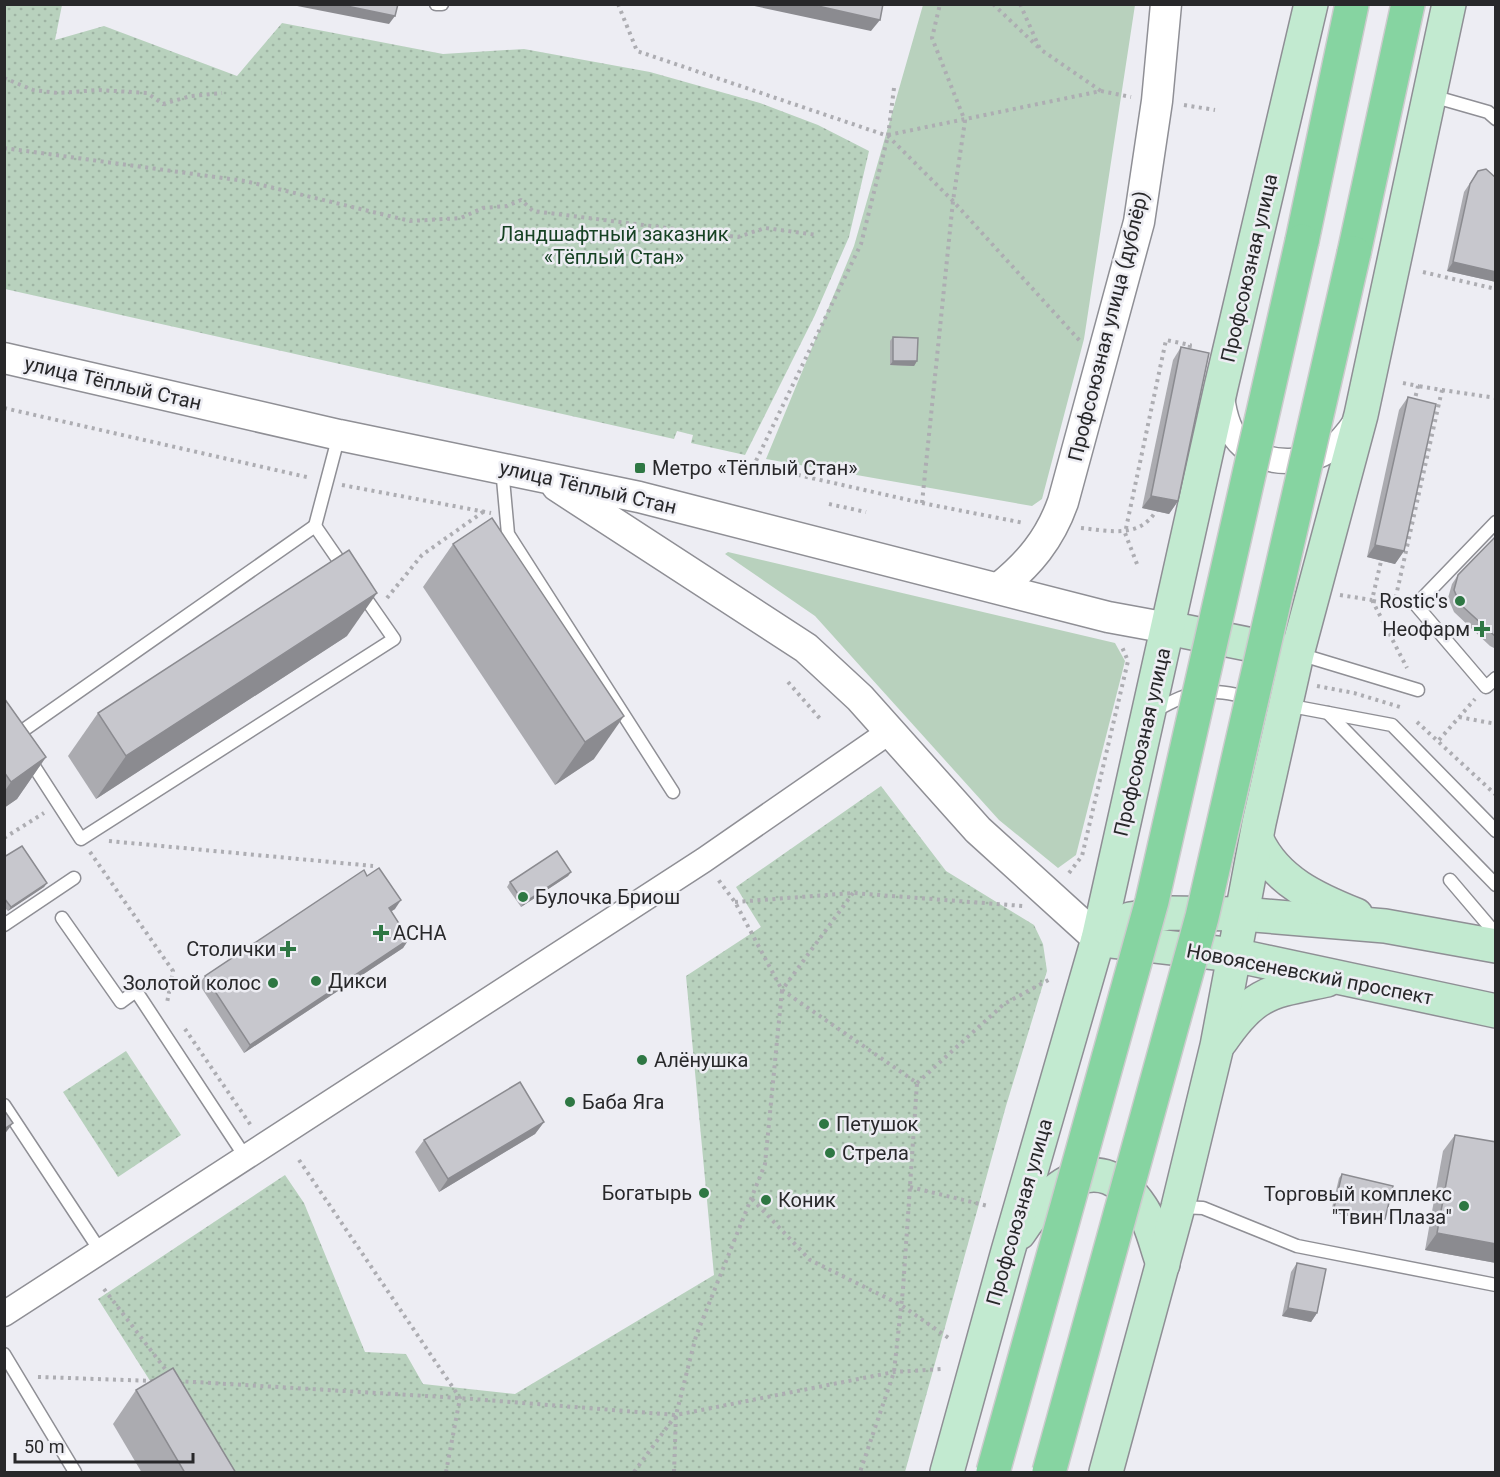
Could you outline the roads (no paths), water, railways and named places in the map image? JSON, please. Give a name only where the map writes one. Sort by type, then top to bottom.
[{"type":"main road","name":"Профсоюзная улица","points":[[947,1473],[1098,939],[1221,387],[1311,4]]},
{"type":"main road","points":[[993,1473],[1152,901],[1302,241],[1352,4]]},
{"type":"main road","points":[[1048,1473],[1202,917],[1354,254],[1408,4]]},
{"type":"main road","points":[[1106,1473],[1178,1208],[1217,1046],[1257,840],[1276,703],[1307,657],[1449,4]]},
{"type":"main road","points":[[1168,628],[1307,657]]},
{"type":"main road","points":[[1257,840],[1264,855],[1302,891],[1385,926]]},
{"type":"main road","name":"Новоясеневский проспект","points":[[1098,939],[1130,919],[1170,913],[1242,914],[1385,926],[1496,946]]},
{"type":"main road","name":"Новоясеневский проспект","points":[[1098,939],[1234,956],[1496,1011]]},
{"type":"main road","points":[[1217,1046],[1241,1012],[1252,1001],[1288,988],[1340,977]]},
{"type":"main road","points":[[1008,1251],[1035,1209],[1061,1184],[1089,1175],[1120,1182],[1142,1208],[1163,1264]]},
{"type":"street","name":"Профсоюзная улица (дублёр)","points":[[999,588],[1033,557],[1054,526],[1063,502],[1139,222],[1157,101],[1166,4]]},
{"type":"street","name":"улица Тёплый Стан","points":[[4,358],[339,435],[651,500],[1108,616],[1168,628]]},
{"type":"street","points":[[1221,387],[1223,409],[1229,427],[1243,446],[1263,457],[1288,461],[1312,458],[1331,448],[1361,415]]},
{"type":"street","points":[[542,477],[806,648],[860,698],[978,830],[1098,939]]},
{"type":"street","points":[[4,1314],[704,860],[889,732]]},
{"type":"lane","points":[[436,4],[442,4]]},
{"type":"lane","points":[[1428,95],[1488,112],[1496,119]]},
{"type":"lane","points":[[315,526],[394,639],[81,839],[12,732],[315,526],[339,435]]},
{"type":"lane","points":[[501,467],[508,534],[673,792]]},
{"type":"lane","points":[[1496,522],[1416,605],[1486,687],[1496,678]]},
{"type":"lane","points":[[1307,657],[1418,690]]},
{"type":"lane","points":[[1148,715],[1179,697],[1213,690],[1392,725],[1496,831]]},
{"type":"lane","points":[[1328,713],[1496,885]]},
{"type":"lane","points":[[4,925],[74,878]]},
{"type":"lane","points":[[1450,880],[1496,934]]},
{"type":"lane","points":[[62,918],[121,1002],[136,992],[246,1158]]},
{"type":"lane","points":[[4,1105],[101,1252]]},
{"type":"lane","points":[[1178,1208],[1203,1208],[1297,1246],[1496,1285]]},
{"type":"lane","points":[[4,1354],[75,1473]]},
{"type":"place","name":"Метро «Тёплый Стан»","points":[[640,468]]},
{"type":"place","name":"Rostic's","points":[[1460,601]]},
{"type":"place","name":"Неофарм","points":[[1482,629]]},
{"type":"place","name":"Булочка Бриош","points":[[523,897]]},
{"type":"place","name":"АСНА","points":[[381,933]]},
{"type":"place","name":"Столички","points":[[288,949]]},
{"type":"place","name":"Дикси","points":[[316,981]]},
{"type":"place","name":"Золотой колос","points":[[273,983]]},
{"type":"place","name":"Алёнушка","points":[[642,1060]]},
{"type":"place","name":"Баба Яга","points":[[570,1102]]},
{"type":"place","name":"Петушок","points":[[824,1124]]},
{"type":"place","name":"Стрела","points":[[830,1153]]},
{"type":"place","name":"Богатырь","points":[[704,1193]]},
{"type":"place","name":"Коник","points":[[766,1200]]},
{"type":"place","name":"Торговый комплекс \"Твин Плаза\"","points":[[1464,1206]]},
{"type":"park label","name":"Ландшафтный заказник «Тёплый Стан»","points":[[614,246]]}]
